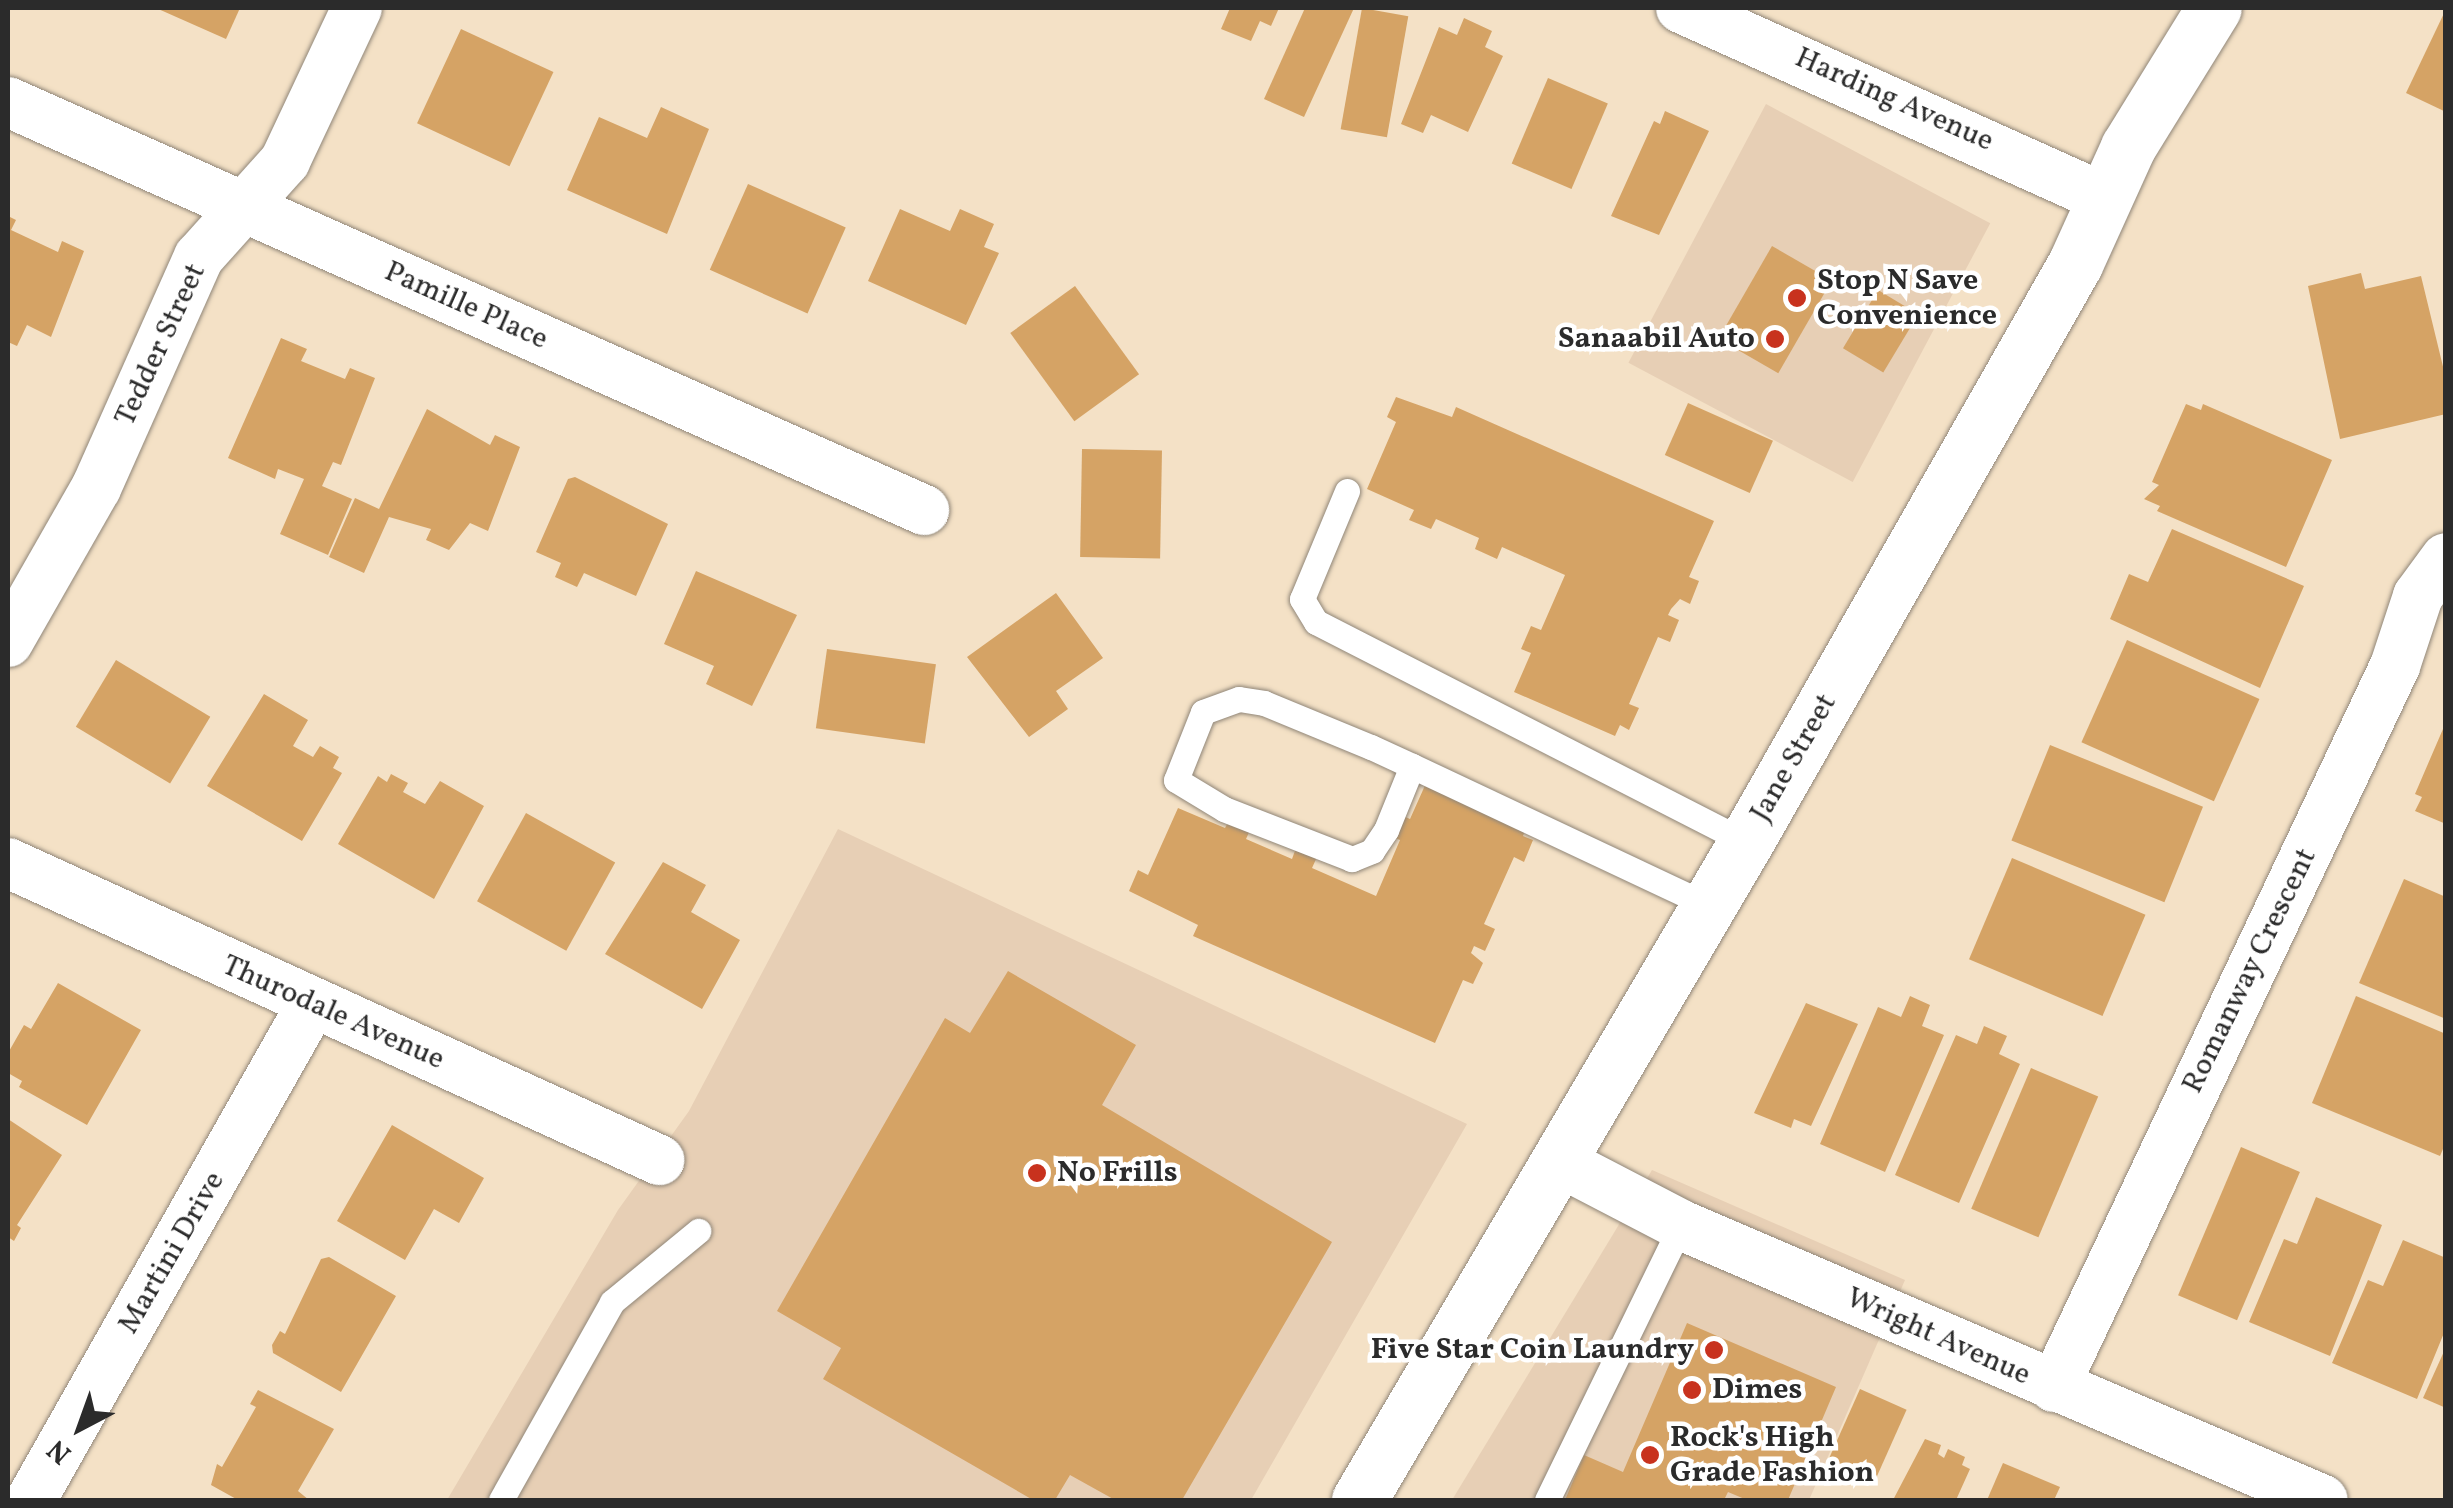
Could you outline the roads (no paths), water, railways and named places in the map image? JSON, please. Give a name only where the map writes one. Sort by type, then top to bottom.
[{"type":"main road","name":"Jane Street","points":[[1360,1500],[1746,842],[2075,264],[2104,198],[2214,8]]},
{"type":"street","name":"Tedder Street","points":[[8,642],[96,488],[199,257],[285,161],[358,8]]},
{"type":"street","name":"Harding Avenue","points":[[1681,8],[2104,198]]},
{"type":"street","name":"Pamille Place","points":[[8,102],[924,510]]},
{"type":"street","name":"Romanway Crescent","points":[[2054,1387],[2395,666],[2418,596],[2446,558]]},
{"type":"street","name":"Thurodale Avenue","points":[[8,864],[659,1160]]},
{"type":"street","name":"Martini Drive","points":[[31,1500],[312,1004]]},
{"type":"street","name":"Wright Avenue","points":[[1560,1162],[1681,1225],[2322,1500]]},
{"type":"lane","points":[[1347,491],[1302,599],[1316,622],[1746,842]]},
{"type":"lane","points":[[1412,766],[1386,830],[1372,851],[1352,859],[1224,809],[1176,780],[1203,712],[1239,699],[1264,703],[1412,766],[1708,906]]},
{"type":"lane","points":[[1547,1500],[1681,1225]]},
{"type":"lane","points":[[501,1500],[612,1302],[698,1231]]},
{"type":"place","name":"Stop N Save Convenience","points":[[1797,298]]},
{"type":"place","name":"Sanaabil Auto","points":[[1775,339]]},
{"type":"place","name":"No Frills","points":[[1037,1173]]},
{"type":"place","name":"Five Star Coin Laundry","points":[[1714,1350]]},
{"type":"place","name":"Dimes","points":[[1692,1390]]},
{"type":"place","name":"Rock's High Grade Fashion","points":[[1650,1455]]}]
